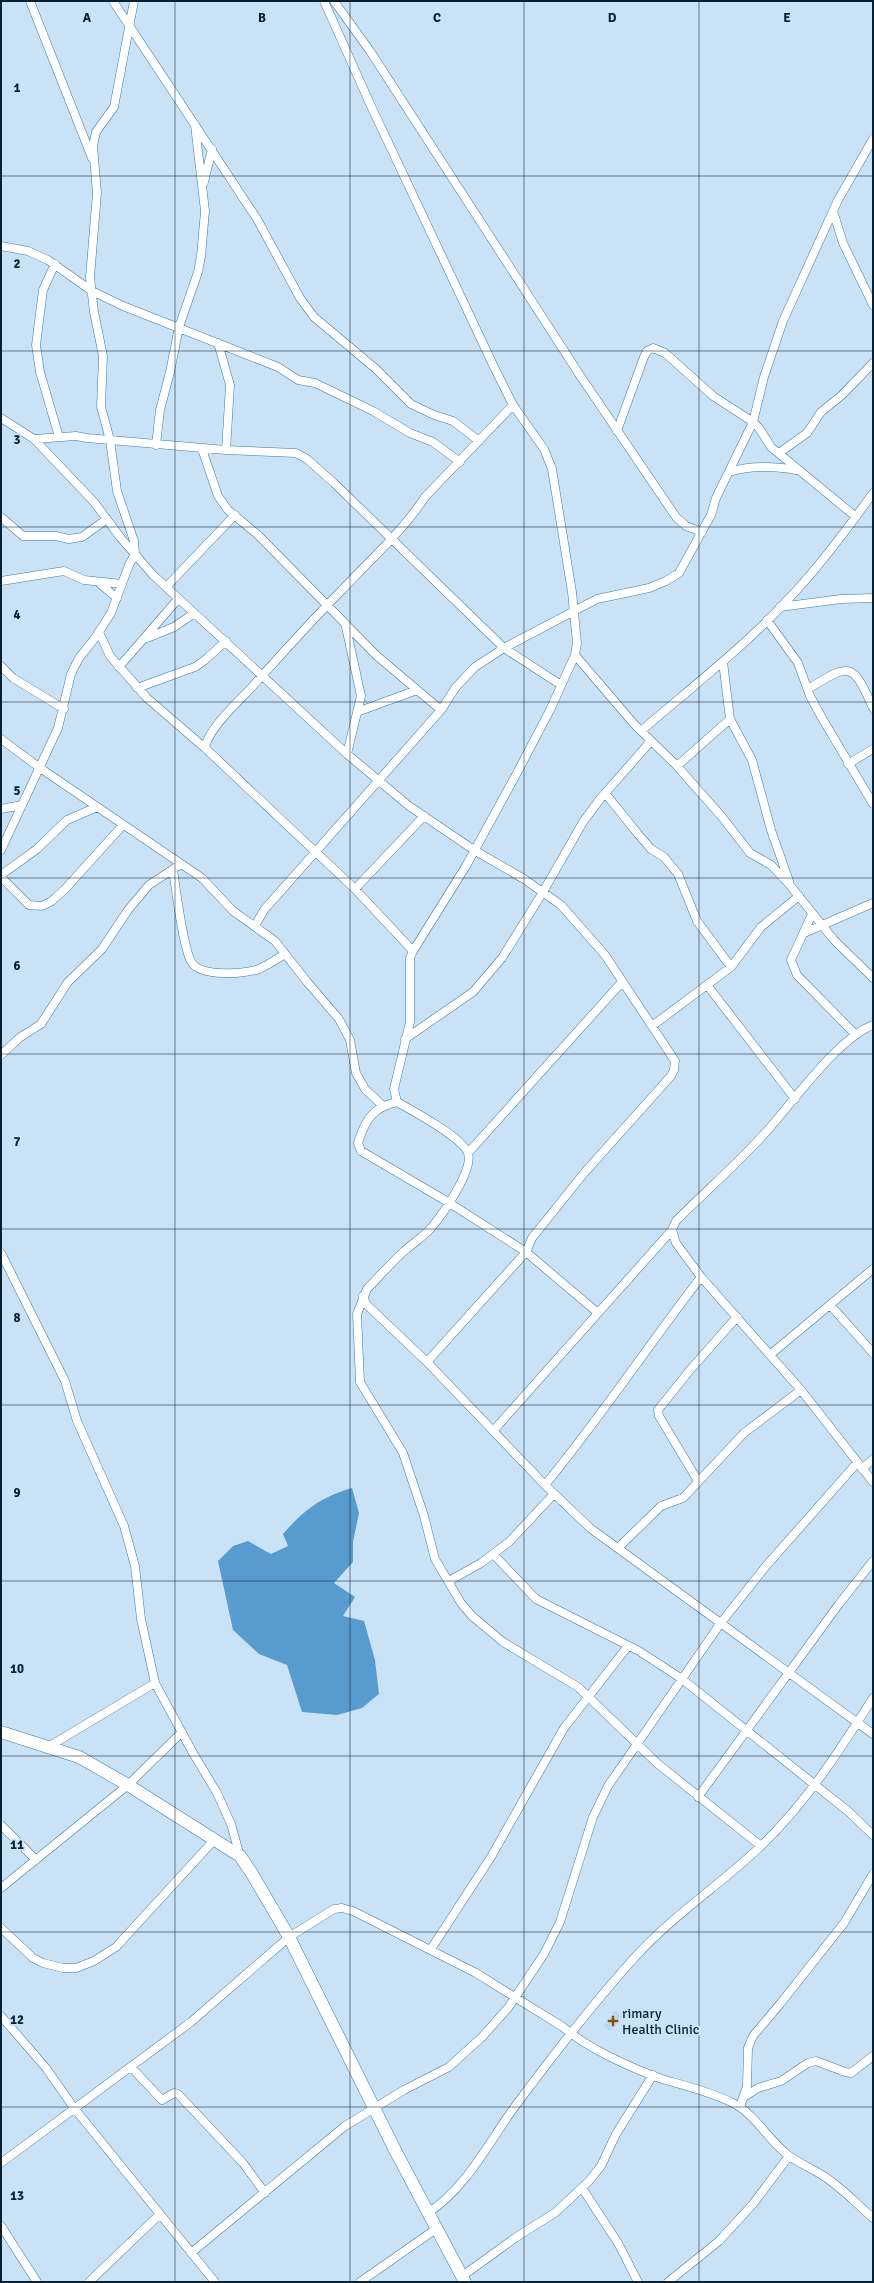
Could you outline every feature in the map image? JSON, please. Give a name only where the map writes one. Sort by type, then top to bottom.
[{"type":"main road","points":[[1,1732],[79,1757],[128,1785],[240,1856],[290,1937],[374,2108],[463,2280]]},
{"type":"street","points":[[30,1],[94,165]]},
{"type":"street","points":[[113,1],[212,149],[257,220],[300,298],[314,317],[376,369],[411,404],[434,415],[453,421],[479,441]]},
{"type":"street","points":[[1,850],[40,768],[64,709],[71,674],[79,658],[99,632],[117,598],[135,554],[134,541],[117,491],[110,440],[102,407],[103,356],[90,277],[97,209],[93,146],[96,132],[114,107],[134,1]]},
{"type":"street","points":[[324,1],[401,171],[513,405],[544,449],[552,469],[578,642],[575,655],[521,766],[474,850],[410,958],[410,1022],[394,1089],[397,1102]]},
{"type":"street","points":[[334,1],[370,51],[580,377],[676,517],[686,526],[702,532]]},
{"type":"street","points":[[156,444],[160,410],[170,372],[179,327],[198,272],[205,212],[204,185],[195,137],[195,125]]},
{"type":"street","points":[[255,926],[264,910],[441,710],[456,687],[475,668],[504,648],[574,610],[598,599],[634,592],[666,581],[679,573],[702,532],[753,422],[764,377],[783,321],[833,211],[873,139]]},
{"type":"street","points":[[204,185],[212,149]]},
{"type":"street","points":[[833,211],[843,243],[870,290],[873,305]]},
{"type":"street","points":[[1,246],[28,251],[56,264],[92,291],[123,306],[179,327],[278,368],[298,380],[315,383],[410,433],[433,442],[460,462]]},
{"type":"street","points":[[56,264],[44,290],[36,345],[40,372],[59,437]]},
{"type":"street","points":[[218,343],[230,386],[226,450]]},
{"type":"street","points":[[617,430],[647,351],[653,348],[664,352],[712,396],[753,422],[771,447],[797,471],[856,517]]},
{"type":"street","points":[[779,453],[807,433],[821,412],[842,395],[873,363]]},
{"type":"street","points":[[205,748],[206,740],[218,724],[328,604],[416,512],[425,497],[513,405]]},
{"type":"street","points":[[1,418],[34,439],[94,502],[135,554],[166,587],[193,614],[226,641],[347,754],[424,816],[474,850],[524,879],[566,910],[605,955],[675,1060],[674,1070],[576,1184],[532,1238],[526,1252],[427,1362]]},
{"type":"street","points":[[34,439],[76,436],[202,449],[296,454],[307,459],[334,483],[504,648],[561,685]]},
{"type":"street","points":[[202,449],[218,496],[234,515],[258,535],[298,577],[328,604],[346,627],[441,710]]},
{"type":"street","points":[[729,472],[744,467],[762,466],[797,471]]},
{"type":"street","points":[[641,731],[723,662],[780,607],[838,542],[873,494]]},
{"type":"street","points":[[166,587],[234,515]]},
{"type":"street","points":[[1,517],[22,536],[56,536],[69,539],[82,538],[107,519]]},
{"type":"street","points":[[1,581],[56,571],[64,571],[84,580],[122,584]]},
{"type":"street","points":[[98,582],[117,598]]},
{"type":"street","points":[[780,607],[841,599],[873,598]]},
{"type":"street","points":[[119,667],[147,638],[159,620],[178,599]]},
{"type":"street","points":[[147,638],[174,627],[193,614]]},
{"type":"street","points":[[767,620],[798,663],[808,689],[822,718],[873,804]]},
{"type":"street","points":[[346,627],[360,694],[347,754]]},
{"type":"street","points":[[99,632],[110,656],[137,688],[205,748],[354,889],[413,951]]},
{"type":"street","points":[[137,688],[195,667],[226,641]]},
{"type":"street","points":[[575,655],[641,731],[677,766],[722,817],[750,853],[771,865],[790,884],[821,925],[873,978]]},
{"type":"street","points":[[723,662],[730,719],[752,760],[771,830],[790,884]]},
{"type":"street","points":[[1,666],[13,678],[64,709]]},
{"type":"street","points":[[808,689],[840,670],[847,670],[860,680],[873,708]]},
{"type":"street","points":[[357,712],[417,690]]},
{"type":"street","points":[[677,766],[730,719]]},
{"type":"street","points":[[1,739],[40,768],[202,878],[233,912],[275,941],[339,1019],[350,1040],[356,1073],[365,1089],[382,1105]]},
{"type":"street","points":[[405,1039],[473,992],[502,958],[543,892],[583,822],[605,793],[651,741]]},
{"type":"street","points":[[848,764],[873,749]]},
{"type":"street","points":[[605,793],[638,834],[651,848],[664,857],[678,874],[697,920],[731,967]]},
{"type":"street","points":[[1,809],[22,805]]},
{"type":"street","points":[[97,807],[67,820],[37,849],[1,876],[29,905],[42,906],[52,901],[66,888],[123,825]]},
{"type":"street","points":[[354,889],[424,816]]},
{"type":"street","points":[[1,1055],[19,1038],[41,1024],[68,982],[102,949],[128,910],[149,885],[181,864]]},
{"type":"street","points":[[173,870],[191,962],[200,970],[220,972],[258,969],[285,954]]},
{"type":"street","points":[[652,1026],[731,967],[761,927],[799,896]]},
{"type":"street","points":[[804,933],[873,903]]},
{"type":"street","points":[[812,914],[791,960],[797,975],[856,1035]]},
{"type":"street","points":[[468,1153],[622,982]]},
{"type":"street","points":[[707,985],[794,1099]]},
{"type":"street","points":[[493,1431],[672,1230],[676,1221],[766,1132],[827,1062],[856,1035],[873,1025]]},
{"type":"street","points":[[598,1313],[526,1252],[448,1202],[361,1151],[358,1143],[361,1132],[370,1116],[382,1105],[397,1102],[445,1131],[461,1144],[468,1153],[469,1164],[461,1183],[448,1202],[431,1228],[403,1252],[367,1289],[357,1314],[360,1382],[404,1453],[420,1501],[435,1558],[461,1603],[482,1624],[503,1642],[578,1687],[587,1697],[628,1733],[636,1744],[698,1797],[761,1846]]},
{"type":"street","points":[[672,1230],[676,1243],[701,1277],[771,1354],[873,1482]]},
{"type":"street","points":[[1,1253],[65,1381],[77,1421],[124,1526],[135,1566],[141,1619],[155,1683],[217,1793],[231,1824],[240,1856]]},
{"type":"street","points":[[771,1354],[831,1306],[873,1269]]},
{"type":"street","points":[[545,1485],[586,1435],[657,1335],[701,1277]]},
{"type":"street","points":[[363,1296],[366,1304],[427,1362],[545,1485],[590,1528],[873,1734]]},
{"type":"street","points":[[831,1306],[873,1353]]},
{"type":"street","points":[[698,1481],[659,1416],[658,1410],[690,1370],[738,1317]]},
{"type":"street","points":[[618,1548],[661,1506],[682,1498],[744,1433],[801,1390]]},
{"type":"street","points":[[191,2253],[345,2126],[374,2108],[449,2067],[482,2037],[517,1997],[544,1954],[560,1922],[593,1817],[608,1786],[720,1624],[766,1566],[860,1466],[873,1460]]},
{"type":"street","points":[[449,1581],[493,1554],[508,1542],[554,1494]]},
{"type":"street","points":[[493,1554],[536,1599],[628,1646],[682,1679],[871,1831]]},
{"type":"street","points":[[698,1797],[748,1732],[789,1673],[873,1561]]},
{"type":"street","points":[[431,1949],[491,1857],[564,1728],[628,1646]]},
{"type":"street","points":[[48,1747],[155,1683]]},
{"type":"street","points":[[428,2213],[443,2203],[460,2186],[516,2106],[572,2034],[637,1955],[682,1911],[761,1846],[787,1819],[814,1785],[873,1698]]},
{"type":"street","points":[[1,1888],[128,1785],[182,1732]]},
{"type":"street","points":[[1,1825],[36,1860]]},
{"type":"street","points":[[1,1928],[33,1958],[43,1963],[63,1968],[76,1968],[94,1961],[116,1947],[215,1839]]},
{"type":"street","points":[[740,2107],[747,2086],[748,2048],[753,2036],[844,1923],[873,1874]]},
{"type":"street","points":[[1,2163],[191,2022],[290,1937],[334,1909],[342,1908],[431,1949],[517,1997],[572,2034],[606,2054],[653,2075],[696,2089],[740,2107],[752,2116],[789,2156],[808,2165],[832,2182],[873,2218]]},
{"type":"street","points":[[1,2016],[46,2068],[74,2108],[214,2282]]},
{"type":"street","points":[[744,2097],[758,2088],[782,2081],[808,2063],[816,2062],[851,2073],[873,2056]]},
{"type":"street","points":[[131,2067],[162,2100],[174,2093],[178,2094],[243,2163],[265,2193]]},
{"type":"street","points":[[463,2280],[515,2238],[556,2212],[582,2188],[601,2166],[616,2134],[653,2075]]},
{"type":"street","points":[[668,2282],[719,2241],[753,2204],[789,2156]]},
{"type":"street","points":[[582,2188],[618,2243],[638,2282]]},
{"type":"street","points":[[90,2282],[159,2215]]},
{"type":"street","points":[[1,2226],[37,2282]]},
{"type":"street","points":[[360,2282],[436,2229]]},
{"type":"shaded area","points":[[352,1488],[359,1513],[353,1542],[353,1562],[334,1583],[355,1597],[343,1616],[364,1621],[375,1660],[379,1694],[362,1708],[337,1715],[302,1712],[287,1665],[259,1654],[233,1630],[218,1561],[233,1546],[248,1541],[271,1554],[288,1546],[283,1534],[298,1518],[322,1500]]},
{"type":"shaded area","name":"rimary Health Clinic","points":[[615,2011],[621,2016],[610,2031],[604,2025]]},
{"type":"place","name":"rimary Health Clinic","points":[[613,2021]]}]
